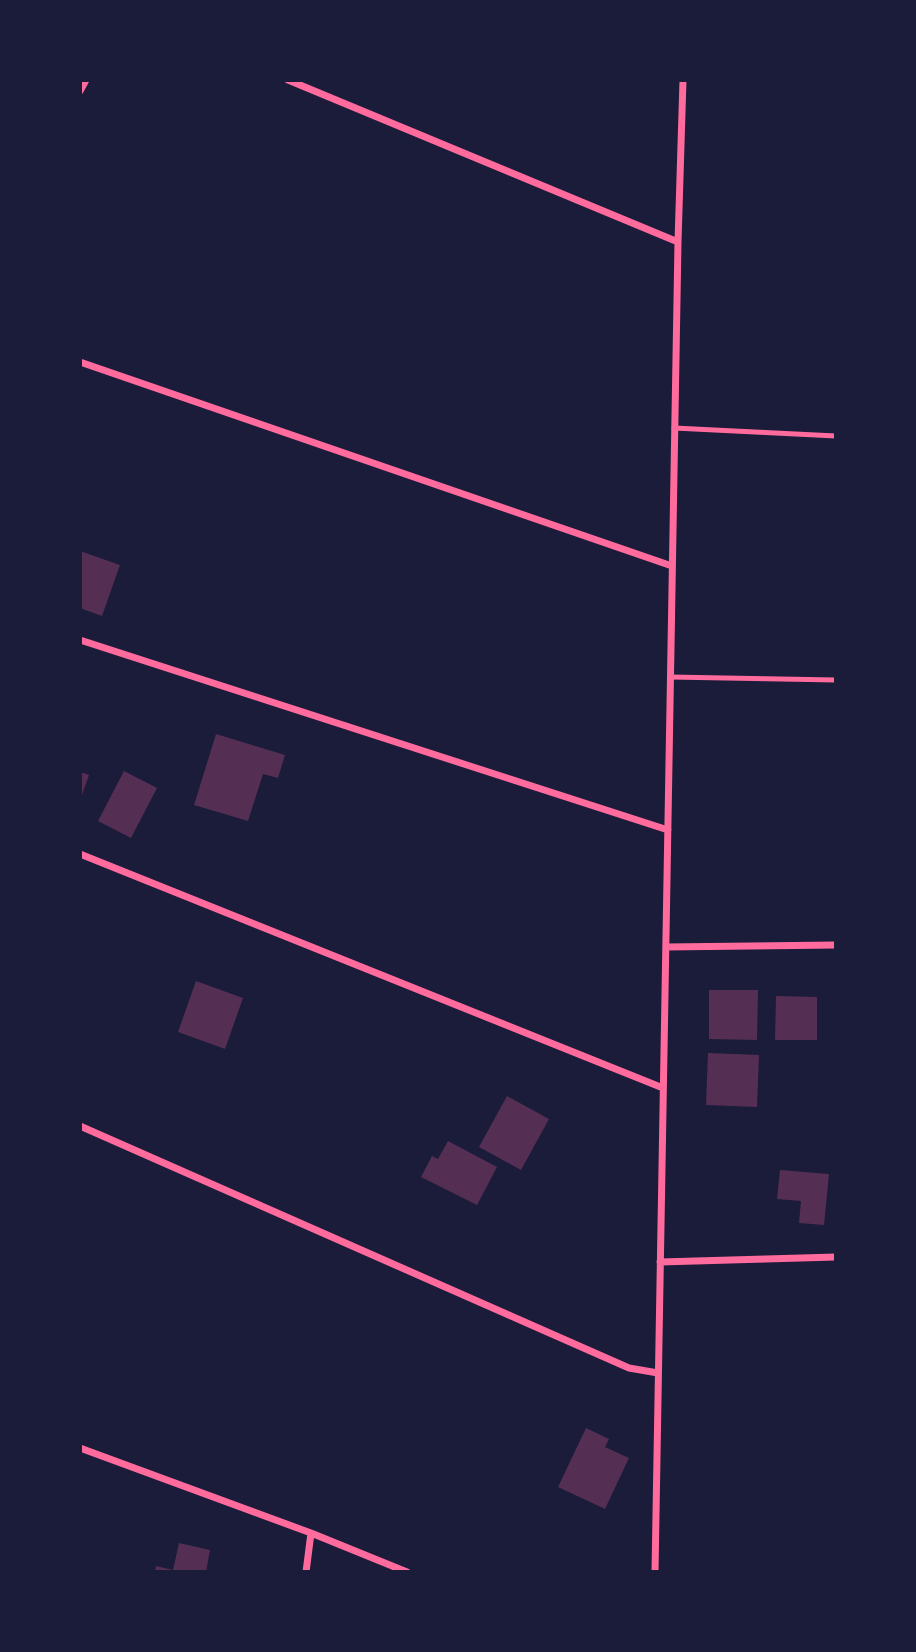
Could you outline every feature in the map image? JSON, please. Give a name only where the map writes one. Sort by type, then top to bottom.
[{"type":"street","points":[[80,91],[86,80]]},
{"type":"street","points":[[288,80],[678,242]]},
{"type":"street","points":[[655,1572],[674,428],[683,80]]},
{"type":"street","points":[[80,362],[672,566]]},
{"type":"street","points":[[80,640],[668,830]]},
{"type":"street","points":[[80,854],[663,1088]]},
{"type":"street","points":[[666,947],[835,945]]},
{"type":"street","points":[[80,1126],[629,1368],[658,1373]]},
{"type":"street","points":[[660,1262],[835,1257]]},
{"type":"street","points":[[80,1448],[311,1533],[407,1572]]},
{"type":"street","points":[[306,1572],[311,1533]]},
{"type":"lane","points":[[674,428],[835,436]]},
{"type":"lane","points":[[670,677],[835,680]]},
{"type":"building","points":[[80,551],[120,565],[102,616],[80,608]]},
{"type":"building","points":[[216,734],[285,755],[278,778],[263,774],[248,821],[194,805]]},
{"type":"building","points":[[124,771],[157,788],[131,838],[98,821]]},
{"type":"building","points":[[80,772],[89,775],[81,798],[80,798]]},
{"type":"building","points":[[196,981],[243,998],[225,1049],[178,1032]]},
{"type":"building","points":[[709,990],[758,990],[757,1040],[709,1039]]},
{"type":"building","points":[[776,996],[817,997],[817,1040],[775,1040]]},
{"type":"building","points":[[708,1053],[759,1055],[757,1107],[706,1105]]},
{"type":"building","points":[[507,1096],[549,1119],[521,1170],[479,1147]]},
{"type":"building","points":[[448,1141],[497,1167],[477,1205],[421,1177],[432,1156],[438,1159]]},
{"type":"building","points":[[780,1170],[829,1174],[824,1225],[799,1223],[801,1201],[777,1199]]},
{"type":"building","points":[[586,1428],[609,1439],[605,1447],[629,1458],[605,1509],[558,1487]]},
{"type":"building","points":[[179,1543],[210,1550],[206,1572],[155,1572],[156,1566],[173,1570]]}]
